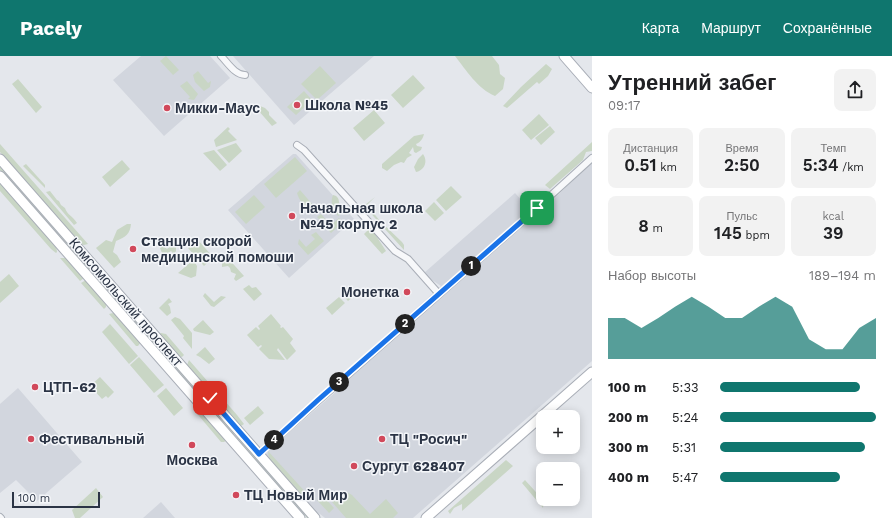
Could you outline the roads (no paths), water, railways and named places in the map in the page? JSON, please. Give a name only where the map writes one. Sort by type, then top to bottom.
[{"type":"main road","points":[[564,56],[592,88]]},
{"type":"main road","name":"Комсомольский проспект","points":[[0,159],[316,518]]},
{"type":"main road","name":"Комсомольский проспект","points":[[0,176],[300,518]]},
{"type":"main road","points":[[426,518],[592,372]]},
{"type":"street","points":[[221,56],[237,73],[245,75]]},
{"type":"street","points":[[297,145],[304,150],[395,251],[408,259],[439,294]]},
{"type":"street","points":[[259,454],[592,158]]},
{"type":"place","name":"Школа №45","points":[[297,105]]},
{"type":"place","name":"Микки-Маус","points":[[167,108]]},
{"type":"place","name":"Начальная школа №45 корпус 2","points":[[292,216]]},
{"type":"place","name":"Cтанция скорой медицинской помоши","points":[[133,249]]},
{"type":"place","name":"Монетка","points":[[407,292]]},
{"type":"place","name":"ЦТП-62","points":[[35,387]]},
{"type":"place","name":"Фестивальный","points":[[31,439]]},
{"type":"place","name":"ТЦ \"Росич\"","points":[[382,439]]},
{"type":"place","name":"Москва","points":[[192,445]]},
{"type":"place","name":"Сургут 628407","points":[[354,466]]},
{"type":"place","name":"ТЦ Новый Мир","points":[[236,495]]}]
